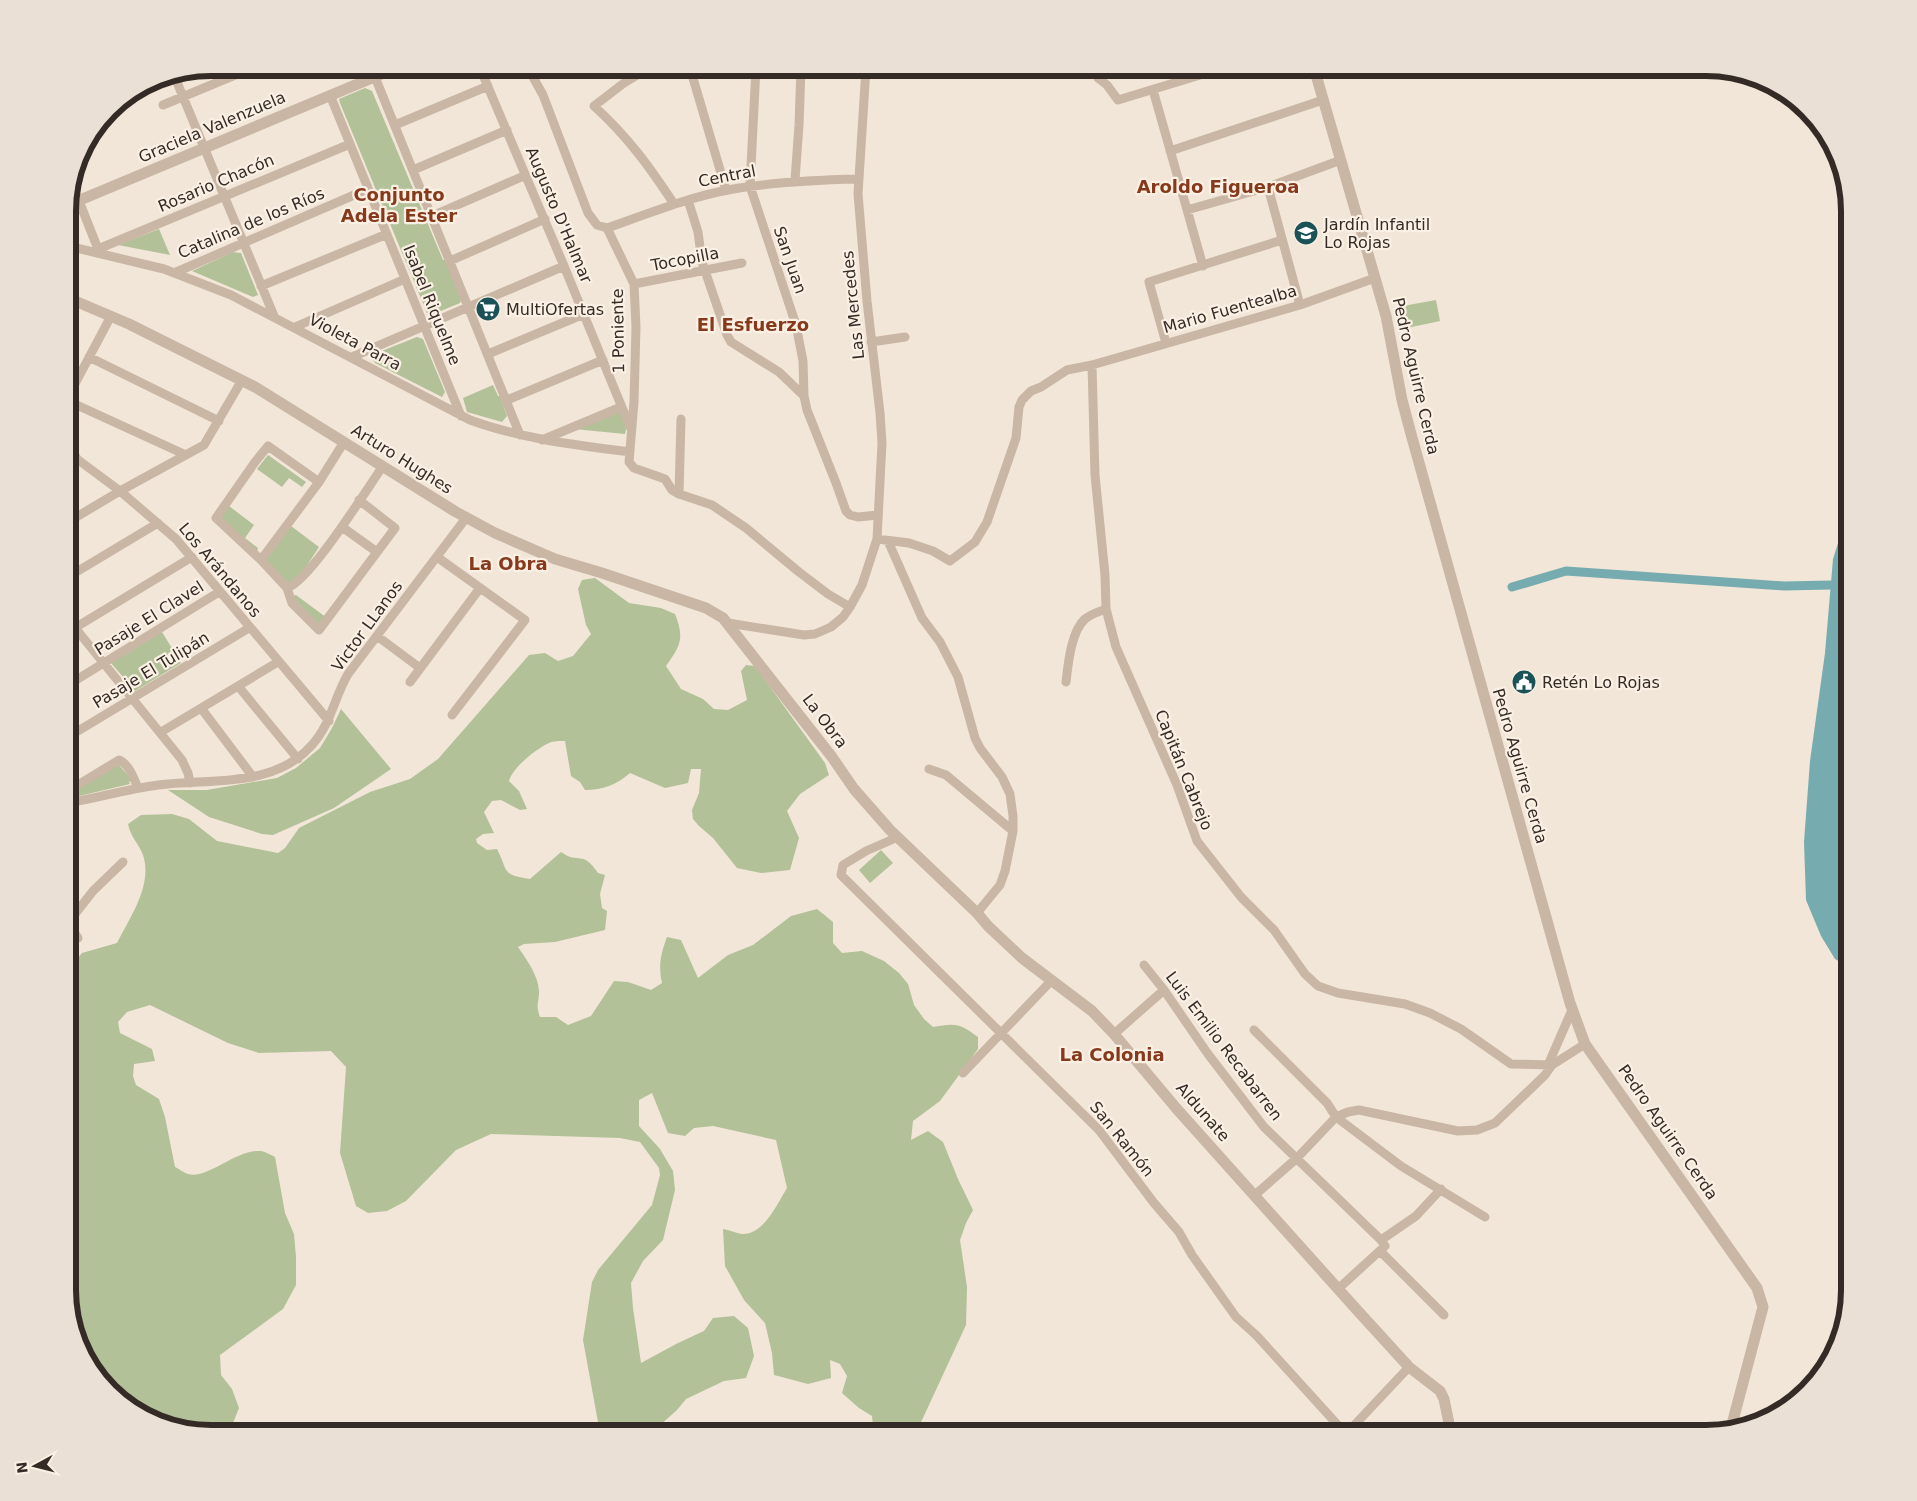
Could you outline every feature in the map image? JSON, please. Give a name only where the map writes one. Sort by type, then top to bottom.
[{"type":"street","points":[[163,105],[232,76]]},
{"type":"street","name":"Augusto D'Halmar","points":[[484,76],[631,430]]},
{"type":"street","name":"1 Poniente","points":[[532,76],[543,95],[588,213],[597,225],[607,228],[634,284],[636,327],[630,452]]},
{"type":"street","points":[[636,76],[594,106],[627,138],[646,162],[674,204]]},
{"type":"street","points":[[693,76],[726,190]]},
{"type":"street","name":"San Juan","points":[[756,76],[750,186],[796,325],[803,361],[804,396],[812,424],[846,512],[850,515],[858,516],[878,515]]},
{"type":"street","points":[[795,180],[801,76]]},
{"type":"street","name":"Las Mercedes","points":[[728,623],[785,632],[815,634],[831,627],[843,617],[862,585],[877,539],[881,428],[878,386],[871,342],[858,179],[865,76]]},
{"type":"street","points":[[1098,76],[1118,100],[1198,76]]},
{"type":"street","name":"Pedro Aguirre Cerda","points":[[1316,76],[1386,316],[1402,400],[1411,434],[1572,1010],[1585,1044],[1757,1288],[1764,1307],[1733,1422]]},
{"type":"street","name":"Graciela Valenzuela","points":[[77,201],[375,77]]},
{"type":"street","name":"Isabel Riquelme","points":[[375,77],[520,435]]},
{"type":"street","points":[[177,81],[274,316]]},
{"type":"street","points":[[395,125],[488,86]]},
{"type":"street","points":[[1153,90],[1203,266]]},
{"type":"street","name":"Isabel Riquelme","points":[[330,96],[461,416]]},
{"type":"street","points":[[1170,151],[1323,100]]},
{"type":"street","points":[[413,170],[507,130]]},
{"type":"street","name":"Rosario Chacón","points":[[98,251],[350,144]]},
{"type":"street","points":[[1187,210],[1268,187],[1341,160]]},
{"type":"street","points":[[432,216],[526,175]]},
{"type":"street","name":"Central","points":[[607,228],[674,204],[726,190],[795,180],[858,179]]},
{"type":"street","points":[[1268,187],[1300,305]]},
{"type":"street","name":"Catalina de los Ríos","points":[[174,273],[368,189]]},
{"type":"street","points":[[688,200],[695,219],[702,262],[731,342],[779,372],[804,396]]},
{"type":"street","points":[[77,211],[98,251]]},
{"type":"street","points":[[450,261],[545,220]]},
{"type":"street","points":[[262,286],[386,234]]},
{"type":"street","points":[[1166,343],[1149,282],[1282,240]]},
{"type":"street","name":"Violeta Parra","points":[[77,248],[98,251],[174,273],[231,295],[461,416],[480,424],[541,440],[630,452]]},
{"type":"street","name":"Tocopilla","points":[[634,284],[742,263]]},
{"type":"street","points":[[352,357],[564,266]]},
{"type":"street","name":"Mario Fuentealba","points":[[888,541],[909,543],[925,548],[950,561],[975,542],[987,522],[1013,448],[1016,438],[1019,407],[1022,400],[1031,391],[1041,388],[1067,370],[1092,365],[1300,305],[1375,278]]},
{"type":"street","points":[[295,327],[405,279]]},
{"type":"street","name":"Arturo Hughes","points":[[77,302],[111,316],[270,395],[466,518],[549,557],[706,608],[718,614],[728,623]]},
{"type":"street","points":[[488,354],[584,314]]},
{"type":"street","points":[[77,380],[111,316]]},
{"type":"street","points":[[871,342],[905,336]]},
{"type":"street","points":[[89,357],[220,421]]},
{"type":"street","points":[[507,400],[603,360]]},
{"type":"street","name":"Capitán Cabrejo","points":[[1092,365],[1095,475],[1105,575],[1106,609],[1116,648],[1177,786],[1197,841],[1241,897],[1274,930],[1305,974],[1318,986],[1405,1004],[1430,1013],[1461,1029],[1511,1064],[1550,1065]]},
{"type":"street","points":[[77,517],[204,445],[220,421],[242,380]]},
{"type":"street","points":[[77,405],[186,456]]},
{"type":"street","points":[[541,440],[621,407]]},
{"type":"street","points":[[679,494],[681,419]]},
{"type":"street","points":[[261,560],[319,482],[344,442]]},
{"type":"street","points":[[319,482],[268,446],[216,518],[261,560],[287,588],[292,603],[319,630],[396,528],[359,500]]},
{"type":"street","points":[[630,452],[629,462],[634,468],[665,479],[680,478]]},
{"type":"street","name":"Los Arándanos","points":[[77,459],[120,491],[158,523],[192,557],[249,628],[329,721]]},
{"type":"street","points":[[287,588],[298,582],[342,527],[383,466]]},
{"type":"street","points":[[665,479],[672,490],[712,505],[746,528],[813,583],[850,607]]},
{"type":"street","name":"Victor LLanos","points":[[77,801],[138,788],[227,781],[253,777],[277,771],[298,759],[313,745],[329,721],[344,680],[466,518]]},
{"type":"street","points":[[77,572],[158,523]]},
{"type":"street","points":[[342,527],[377,552]]},
{"type":"street","points":[[877,539],[888,541],[922,618],[940,642],[958,676],[975,738],[1006,785],[1012,803],[1013,831],[1000,885],[977,913]]},
{"type":"street","points":[[77,627],[192,557]]},
{"type":"street","points":[[437,557],[524,620],[452,715]]},
{"type":"street","points":[[410,682],[480,588]]},
{"type":"street","name":"Pasaje El Clavel","points":[[77,680],[219,592]]},
{"type":"street","points":[[1066,682],[1073,643],[1083,621],[1093,614],[1106,609]]},
{"type":"street","name":"La Obra","points":[[728,623],[832,757],[854,789],[898,836]]},
{"type":"street","name":"Pasaje El Tulipán","points":[[77,732],[249,628]]},
{"type":"street","points":[[77,635],[104,663],[161,732],[186,766],[190,783]]},
{"type":"street","points":[[377,636],[420,668]]},
{"type":"street","points":[[161,732],[278,662]]},
{"type":"street","points":[[238,686],[298,759]]},
{"type":"street","points":[[201,708],[253,777]]},
{"type":"street","points":[[77,785],[119,760],[127,767],[138,788]]},
{"type":"street","points":[[929,769],[946,775],[1013,831]]},
{"type":"street","name":"San Ramón","points":[[898,836],[866,851],[843,865],[841,875],[1100,1130],[1178,1232],[1236,1317],[1257,1336],[1338,1425]]},
{"type":"street","name":"Aldunate","points":[[898,836],[1022,958],[1092,1011],[1114,1034],[1176,1108],[1338,1290],[1409,1367],[1440,1391],[1444,1400],[1449,1425]]},
{"type":"street","points":[[77,911],[93,891],[123,862]]},
{"type":"street","name":"Luis Emilio Recabarren","points":[[1144,965],[1164,990],[1208,1054],[1264,1127],[1381,1240]]},
{"type":"street","points":[[964,1073],[1052,980]]},
{"type":"street","points":[[1114,1034],[1164,990]]},
{"type":"street","points":[[1550,1065],[1572,1010]]},
{"type":"street","points":[[1254,1030],[1327,1103],[1336,1117],[1401,1166],[1485,1217]]},
{"type":"street","points":[[1255,1195],[1297,1158],[1336,1117],[1359,1110],[1458,1131],[1477,1130],[1495,1123],[1504,1116],[1550,1065],[1585,1044]]},
{"type":"street","points":[[1338,1290],[1381,1252],[1385,1246],[1381,1240],[1416,1216],[1441,1189]]},
{"type":"street","points":[[1381,1252],[1444,1315]]},
{"type":"street","points":[[1354,1425],[1409,1367]]},
{"type":"green space","points":[[365,88],[372,91],[443,260],[446,259],[463,297],[460,303],[431,315],[427,313],[340,103],[339,99]]},
{"type":"green space","points":[[159,229],[170,255],[118,245]]},
{"type":"green space","points":[[233,252],[241,253],[258,295],[253,297],[192,271]]},
{"type":"green space","points":[[1436,300],[1440,321],[1407,328],[1403,306]]},
{"type":"green space","points":[[417,337],[423,339],[445,392],[442,397],[375,363],[372,359],[374,354]]},
{"type":"green space","points":[[493,385],[498,396],[500,396],[507,416],[502,422],[467,412],[463,398]]},
{"type":"green space","points":[[621,411],[626,429],[625,434],[574,429]]},
{"type":"green space","points":[[268,455],[306,482],[302,487],[289,478],[282,487],[257,469]]},
{"type":"green space","points":[[229,506],[254,525],[245,538],[258,548],[255,557],[219,519]]},
{"type":"green space","points":[[291,526],[319,547],[297,581],[290,585],[266,562],[268,556]]},
{"type":"green space","points":[[595,578],[629,603],[661,608],[675,614],[680,630],[680,642],[666,666],[681,689],[703,699],[714,709],[728,710],[747,700],[741,671],[746,665],[755,666],[825,763],[829,775],[800,794],[787,811],[799,838],[790,870],[761,873],[737,868],[713,838],[693,819],[692,810],[699,793],[701,769],[691,769],[688,783],[665,788],[630,773],[620,781],[609,786],[585,790],[580,782],[571,776],[565,741],[549,743],[526,759],[515,770],[509,781],[519,791],[527,809],[520,810],[501,800],[492,801],[484,812],[494,833],[483,834],[476,839],[477,843],[487,850],[497,849],[507,871],[530,879],[561,852],[567,856],[588,861],[598,873],[605,875],[600,894],[602,908],[607,911],[605,930],[555,942],[524,944],[518,947],[532,969],[539,988],[538,1008],[540,1017],[556,1017],[568,1025],[591,1016],[614,981],[628,982],[651,990],[662,983],[661,960],[667,937],[681,940],[698,978],[728,955],[753,945],[791,916],[817,909],[833,922],[833,943],[842,953],[862,951],[884,961],[899,973],[908,984],[914,1005],[924,1019],[933,1027],[957,1025],[978,1037],[978,1049],[940,1101],[913,1121],[911,1140],[928,1131],[943,1142],[973,1210],[960,1240],[967,1287],[966,1325],[920,1425],[873,1425],[872,1416],[859,1408],[842,1393],[847,1376],[840,1364],[830,1360],[831,1378],[808,1384],[774,1375],[772,1353],[765,1323],[744,1300],[725,1266],[723,1229],[742,1234],[750,1233],[763,1224],[779,1202],[787,1188],[776,1140],[713,1126],[694,1128],[685,1136],[668,1133],[652,1093],[639,1100],[639,1126],[660,1149],[673,1171],[675,1190],[663,1240],[643,1261],[631,1283],[641,1363],[704,1331],[713,1318],[734,1316],[748,1328],[754,1356],[746,1378],[724,1381],[686,1399],[660,1425],[599,1425],[583,1340],[592,1282],[598,1270],[652,1205],[660,1175],[659,1168],[640,1142],[620,1138],[491,1134],[456,1150],[406,1201],[387,1211],[368,1213],[356,1206],[340,1153],[346,1067],[331,1051],[259,1053],[228,1043],[150,1005],[127,1012],[118,1022],[120,1033],[152,1049],[155,1061],[134,1064],[133,1076],[136,1085],[159,1099],[165,1117],[175,1167],[186,1173],[196,1175],[251,1152],[261,1151],[275,1157],[285,1213],[294,1234],[296,1257],[296,1285],[283,1309],[220,1355],[221,1375],[232,1389],[239,1408],[232,1425],[185,1422],[151,1411],[122,1391],[99,1365],[87,1342],[81,1325],[77,1299],[77,959],[82,953],[117,943],[139,901],[145,878],[145,866],[143,855],[128,824],[141,815],[172,814],[189,819],[217,841],[278,853],[285,848],[299,828],[370,792],[410,779],[438,759],[529,655],[545,653],[558,661],[573,656],[591,634],[586,625],[578,589],[582,580]]},
{"type":"green space","points":[[296,595],[327,618],[320,629],[292,596]]},
{"type":"green space","points":[[162,632],[181,663],[135,691],[111,663]]},
{"type":"green space","points":[[341,709],[391,769],[334,808],[273,835],[262,834],[209,817],[168,790],[207,790],[277,778],[296,768],[320,748]]},
{"type":"green space","points":[[115,765],[119,765],[132,780],[129,782],[130,784],[77,797],[77,788]]},
{"type":"green space","points":[[881,850],[893,863],[870,883],[859,870]]},
{"type":"water","points":[[1841,534],[1841,962],[1835,959],[1821,936],[1806,900],[1804,842],[1810,761],[1825,653],[1833,559]]},
{"type":"waterway","points":[[1512,587],[1566,571],[1784,586],[1831,585]]},
{"type":"place","name":"Jardín Infantil Lo Rojas","points":[[1306,233]]},
{"type":"place","name":"MultiOfertas","points":[[488,309]]},
{"type":"place","name":"Retén Lo Rojas","points":[[1524,682]]},
{"type":"district","name":"Aroldo Figueroa","points":[[1218,186]]},
{"type":"district","name":"Conjunto Adela Ester","points":[[399,204]]},
{"type":"district","name":"El Esfuerzo","points":[[753,324]]},
{"type":"district","name":"La Obra","points":[[508,563]]},
{"type":"district","name":"La Colonia","points":[[1112,1054]]}]
